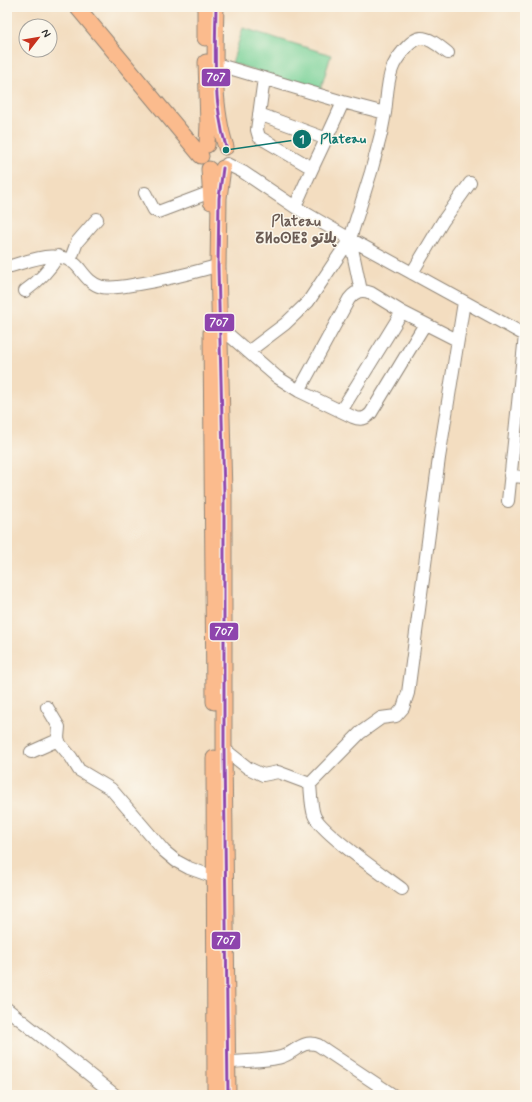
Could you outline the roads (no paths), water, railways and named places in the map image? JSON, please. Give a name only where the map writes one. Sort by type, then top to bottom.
[{"type":"main road","points":[[77,7],[204,149]]},
{"type":"main road","points":[[89,7],[204,149]]},
{"type":"main road","points":[[205,7],[206,113],[208,124],[202,162],[220,167]]},
{"type":"main road","points":[[215,1095],[210,318],[212,267],[211,192],[220,167],[230,158],[218,120],[216,7]]},
{"type":"main road","points":[[204,149],[217,142],[226,146]]},
{"type":"main road","points":[[220,167],[219,288],[224,493],[224,749],[228,1095]]},
{"type":"street","points":[[248,352],[285,324],[308,302],[350,239],[381,134],[392,68],[402,52],[416,39],[422,38],[432,41],[448,53]]},
{"type":"street","points":[[216,64],[342,102],[385,112]]},
{"type":"street","points":[[264,78],[257,130],[259,137],[312,168]]},
{"type":"street","points":[[295,207],[312,168],[327,139],[342,102]]},
{"type":"street","points":[[259,114],[327,139]]},
{"type":"street","points":[[220,167],[243,172],[295,207],[350,239],[525,335],[508,501]]},
{"type":"street","points":[[412,273],[443,221],[470,183]]},
{"type":"street","points":[[145,193],[154,210],[158,212],[211,192]]},
{"type":"street","points":[[70,261],[77,242],[97,219]]},
{"type":"street","points":[[350,239],[361,291]]},
{"type":"street","points":[[11,266],[46,257],[58,256],[70,261],[78,267],[90,282],[102,287],[120,288],[165,280],[212,267]]},
{"type":"street","points":[[25,291],[44,277],[52,268],[58,256]]},
{"type":"street","points":[[299,391],[349,299],[355,293],[361,291],[371,293],[402,312],[457,340]]},
{"type":"street","points":[[310,784],[360,732],[381,718],[396,716],[403,708],[408,693],[439,458],[464,302]]},
{"type":"street","points":[[341,411],[402,312]]},
{"type":"street","points":[[221,328],[277,377],[299,391],[360,419],[369,415],[425,324]]},
{"type":"street","points":[[510,476],[525,477]]},
{"type":"street","points":[[47,707],[59,727],[58,740],[61,746],[79,770],[111,789],[164,851],[176,861],[189,868],[214,877]]},
{"type":"street","points":[[31,752],[58,740]]},
{"type":"street","points":[[224,749],[248,768],[263,775],[278,772],[310,784]]},
{"type":"street","points":[[310,784],[314,816],[324,828],[360,859],[402,889]]},
{"type":"street","points":[[7,1009],[115,1095]]},
{"type":"street","points":[[228,1062],[277,1058],[304,1044],[315,1044],[393,1095]]},
{"type":"place","name":"Plateau","points":[[226,150]]},
{"type":"district","name":"Plateau ⵒⵍⴰⵙⵟⵓ پلاتو","points":[[296,230]]}]
